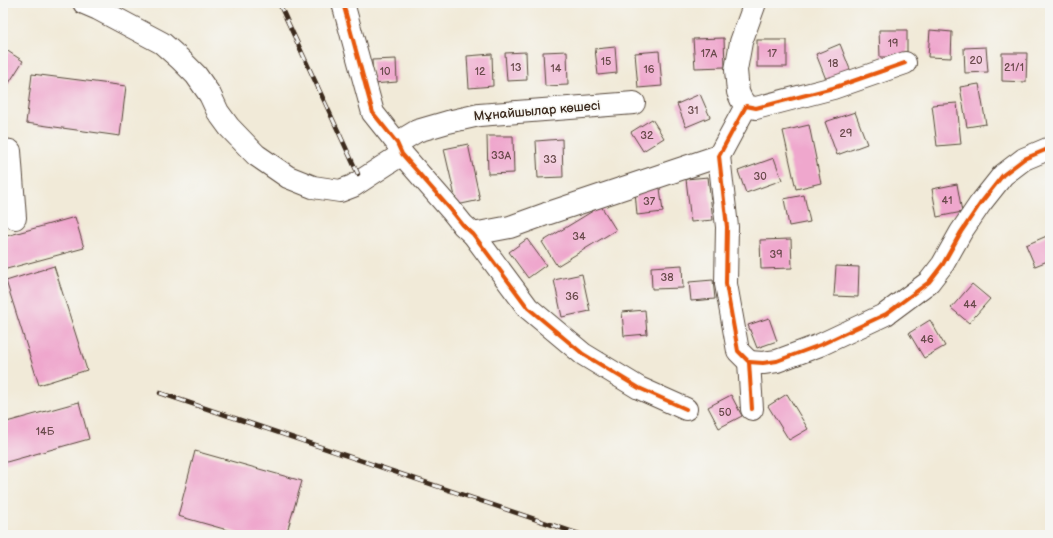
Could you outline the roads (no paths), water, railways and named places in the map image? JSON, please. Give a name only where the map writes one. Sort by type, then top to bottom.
[{"type":"street","name":"Мұнайшылар көшесі","points":[[84,3],[162,43],[196,75],[210,95],[218,112],[256,155],[288,177],[313,186],[340,191],[354,186],[400,148],[417,131],[479,115],[634,103]]},
{"type":"street","points":[[343,3],[373,113],[463,225],[474,234],[528,308],[583,354],[639,388],[686,409]]},
{"type":"street","points":[[755,3],[741,42],[736,70],[738,92],[741,100],[746,106],[756,108],[833,88],[905,62]]},
{"type":"street","points":[[746,106],[719,156],[727,227],[726,284],[738,350],[749,362],[752,409]]},
{"type":"street","points":[[749,362],[763,363],[777,361],[820,344],[886,314],[929,282],[943,264],[961,232],[980,204],[1003,175],[1024,159],[1050,148]]},
{"type":"street","points":[[3,150],[10,151],[14,218]]},
{"type":"street","points":[[474,234],[510,227],[719,156]]},
{"type":"railway","points":[[279,3],[358,174]]},
{"type":"railway","points":[[160,393],[582,535]]}]
